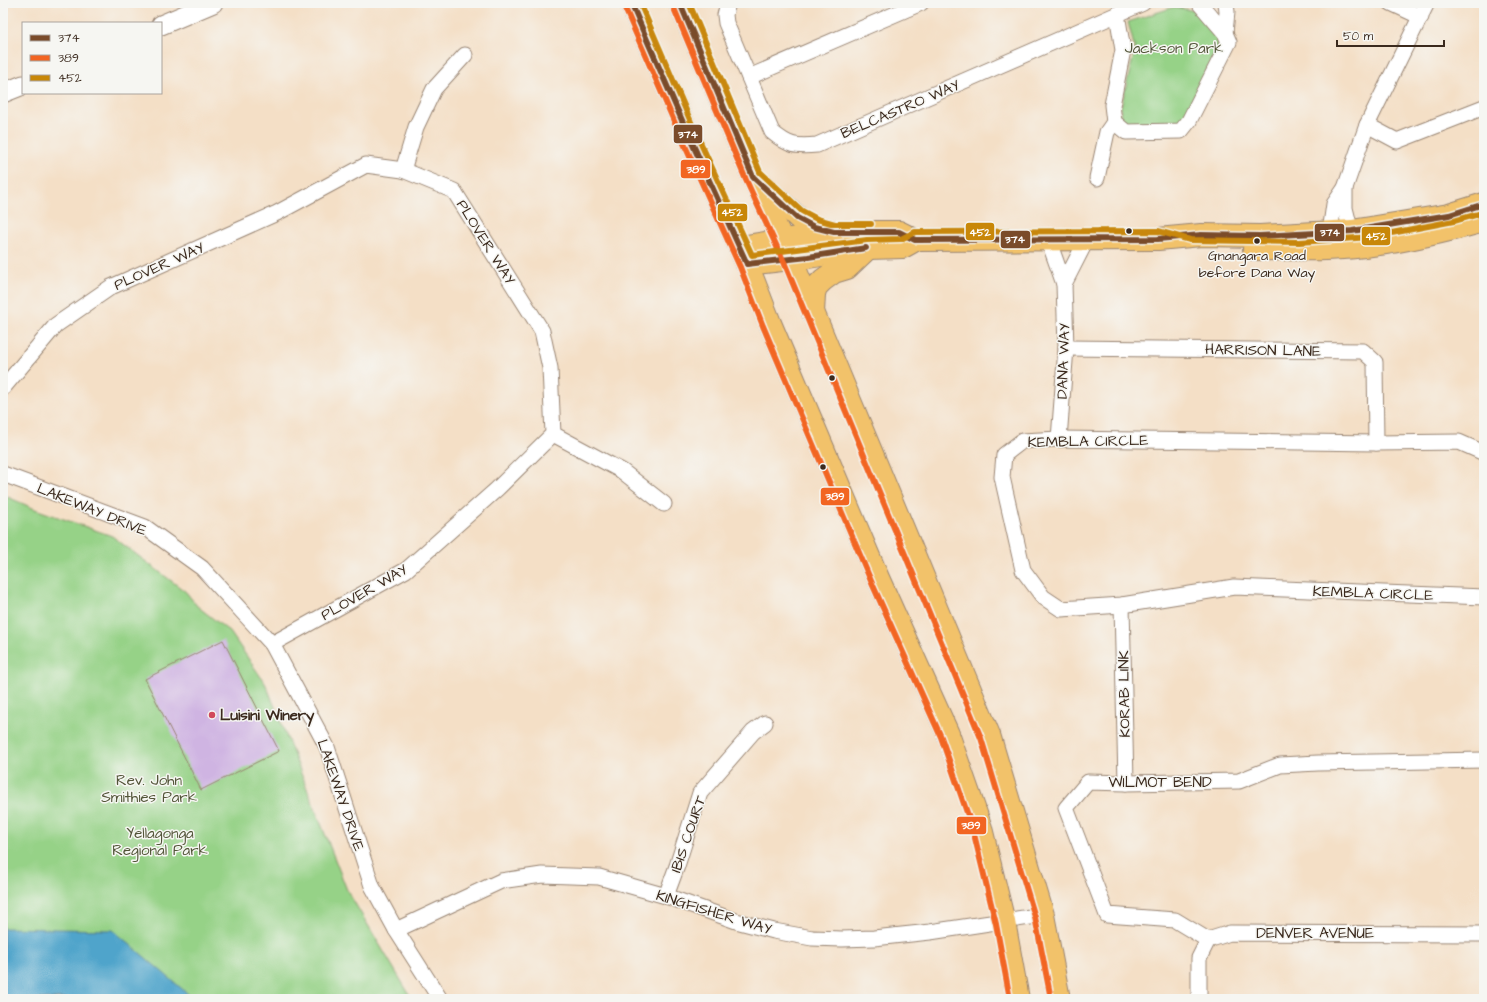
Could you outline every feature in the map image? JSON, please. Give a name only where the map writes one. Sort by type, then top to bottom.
[{"type":"main road","points":[[631,3],[684,125],[744,255],[770,323],[878,578],[948,734],[981,828],[1004,922],[1018,999]]},
{"type":"main road","points":[[680,3],[753,177],[787,250],[927,583],[989,735],[1043,915],[1059,999]]},
{"type":"main road","points":[[753,177],[802,221],[814,227],[834,232],[899,232],[916,240],[1158,239],[1201,235],[1342,239],[1372,245],[1456,229],[1484,221]]},
{"type":"main road","points":[[1342,239],[1449,215],[1484,204]]},
{"type":"main road","points":[[787,250],[834,232]]},
{"type":"main road","points":[[744,255],[787,250],[903,247],[916,240]]},
{"type":"main road","points":[[813,312],[816,287],[834,272],[847,268],[868,248]]},
{"type":"street","points":[[162,25],[213,3]]},
{"type":"street","points":[[749,77],[921,3]]},
{"type":"street","name":"BELCASTRO WAY","points":[[727,9],[726,23],[772,132],[784,142],[800,147],[817,144],[1143,3]]},
{"type":"street","points":[[1114,122],[1126,132],[1181,131],[1189,121],[1229,42],[1225,33],[1201,3]]},
{"type":"street","points":[[1225,33],[1227,12],[1226,3]]},
{"type":"street","points":[[1391,3],[1420,17]]},
{"type":"street","points":[[1342,239],[1334,204],[1345,188],[1367,125],[1427,3]]},
{"type":"street","points":[[1097,178],[1107,132],[1114,122],[1112,105],[1123,50],[1117,14]]},
{"type":"street","points":[[403,170],[416,127],[434,90],[465,55]]},
{"type":"street","points":[[3,93],[22,85]]},
{"type":"street","points":[[1367,125],[1397,140],[1484,107]]},
{"type":"street","name":"PLOVER WAY","points":[[3,388],[56,325],[111,287],[277,213],[366,165],[403,170],[454,191],[542,331],[550,368],[553,434],[498,489],[406,570],[272,644]]},
{"type":"street","points":[[1342,239],[1345,188]]},
{"type":"street","name":"DANA WAY","points":[[1048,239],[1064,284],[1066,348],[1059,439]]},
{"type":"street","name":"DANA WAY","points":[[1064,284],[1087,239]]},
{"type":"street","name":"HARRISON LANE","points":[[1066,348],[1363,351],[1374,362],[1376,443]]},
{"type":"street","points":[[553,434],[622,471],[664,504]]},
{"type":"street","name":"KEMBLA CIRCLE","points":[[1484,453],[1459,442],[1376,443],[1059,439],[1022,441],[1004,455],[1002,477],[1023,570],[1043,597],[1061,610],[1122,605],[1234,587],[1484,597]]},
{"type":"street","name":"LAKEWAY DRIVE","points":[[3,474],[145,527],[202,568],[272,644],[327,746],[372,886],[396,930],[440,999]]},
{"type":"street","name":"KORAB LINK","points":[[1122,605],[1126,783]]},
{"type":"street","name":"IBIS COURT","points":[[666,896],[700,793],[753,732],[765,723]]},
{"type":"street","name":"WILMOT BEND","points":[[1208,940],[1175,920],[1107,915],[1066,808],[1088,782],[1126,783],[1239,781],[1280,765],[1484,760]]},
{"type":"street","name":"KINGFISHER WAY","points":[[396,930],[501,881],[542,875],[599,877],[666,896],[736,921],[774,931],[812,938],[874,938],[1004,922],[1043,915]]},
{"type":"street","name":"DENVER AVENUE","points":[[1208,940],[1230,933],[1484,934]]},
{"type":"street","points":[[1200,999],[1199,958],[1208,940]]},
{"type":"green space","name":"Jackson Park","points":[[1174,7],[1196,11],[1219,37],[1219,44],[1186,115],[1178,126],[1128,126],[1120,119],[1121,106],[1135,50],[1128,22]]},
{"type":"green space","name":"Yellagonga Regional Park","points":[[3,495],[35,509],[112,536],[186,592],[197,606],[230,632],[265,683],[347,890],[412,999],[3,999]]},
{"type":"water","points":[[3,928],[113,930],[194,999],[3,999]]},
{"type":"building","name":"Luisini Winery","points":[[223,640],[279,751],[201,790],[145,679]]},
{"type":"transit line","name":"374","points":[[631,3],[747,264]]},
{"type":"transit line","name":"452","points":[[640,3],[691,122],[752,255],[867,240],[901,239],[915,232],[1158,231],[1190,240],[1299,242],[1371,237],[1454,221],[1482,213]]},
{"type":"transit line","name":"374","points":[[680,3],[753,177],[797,218],[814,227],[834,232],[899,232],[915,240],[1158,239],[1201,235],[1260,236],[1352,231],[1449,215],[1484,204]]},
{"type":"transit line","name":"452","points":[[689,3],[760,172],[802,211],[817,219],[835,224],[871,224]]},
{"type":"transit line","name":"389","points":[[624,6],[740,267],[763,326],[871,581],[941,737],[973,830],[996,924],[1010,999]]},
{"type":"transit line","name":"389","points":[[673,6],[746,180],[784,262],[981,738],[1035,917],[1051,999]]},
{"type":"transit line","name":"374","points":[[747,264],[866,248]]},
{"type":"place","name":"Gnangara Road before Dana Way","points":[[1257,241]]},
{"type":"place","name":"Luisini Winery","points":[[212,715]]},
{"type":"park label","name":"Rev. John Smithies Park","points":[[149,788]]}]
